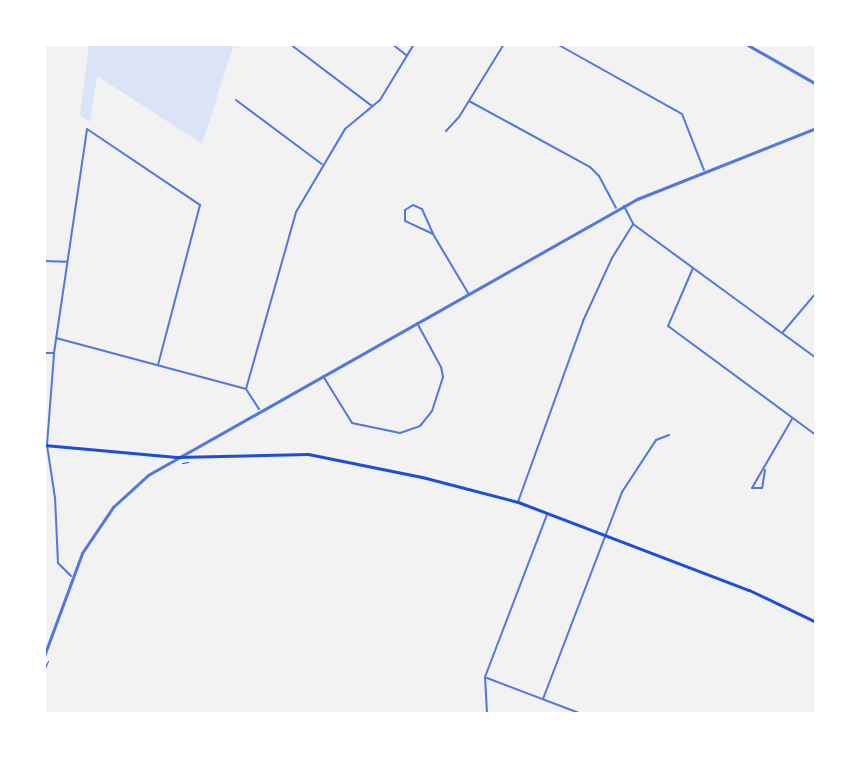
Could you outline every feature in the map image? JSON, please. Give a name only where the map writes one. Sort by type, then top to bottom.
[{"type":"main road","points":[[46,445],[176,457],[298,454],[330,457],[518,502],[749,590],[816,622]]},
{"type":"street","points":[[290,44],[373,107]]},
{"type":"street","points":[[392,44],[407,56]]},
{"type":"street","points":[[246,389],[291,224],[345,129],[373,107],[414,44]]},
{"type":"street","points":[[446,131],[469,101],[504,44]]},
{"type":"street","points":[[557,44],[682,114],[704,170]]},
{"type":"street","points":[[746,44],[816,84]]},
{"type":"street","points":[[236,100],[323,164]]},
{"type":"street","points":[[469,101],[590,167],[599,176],[617,210]]},
{"type":"street","points":[[44,656],[71,576],[90,538],[113,507],[142,479],[624,206],[704,170],[816,128]]},
{"type":"street","points":[[71,576],[58,563],[55,498],[46,445],[54,353],[87,129],[200,205],[158,365]]},
{"type":"street","points":[[433,234],[409,225],[404,217],[405,210],[413,205],[422,209],[433,234],[469,294]]},
{"type":"street","points":[[624,206],[633,224],[816,358]]},
{"type":"street","points":[[518,502],[583,321],[612,258],[633,224]]},
{"type":"street","points":[[44,261],[67,262]]},
{"type":"street","points":[[693,268],[668,326],[816,435]]},
{"type":"street","points":[[782,333],[816,293]]},
{"type":"street","points":[[322,375],[352,423],[400,433],[420,426],[432,411],[443,377],[441,367],[417,323]]},
{"type":"street","points":[[56,338],[246,389],[259,411]]},
{"type":"street","points":[[44,353],[54,353]]},
{"type":"street","points":[[765,470],[752,482],[752,488],[762,488],[765,470],[793,418]]},
{"type":"street","points":[[543,699],[604,534],[637,464],[656,440],[669,435]]},
{"type":"street","points":[[487,714],[485,677],[547,513]]},
{"type":"street","points":[[485,677],[582,714]]},
{"type":"path","points":[[44,670],[50,655]]},
{"type":"shaded area","points":[[89,44],[234,44],[202,144],[97,76],[90,122],[80,115]]}]
